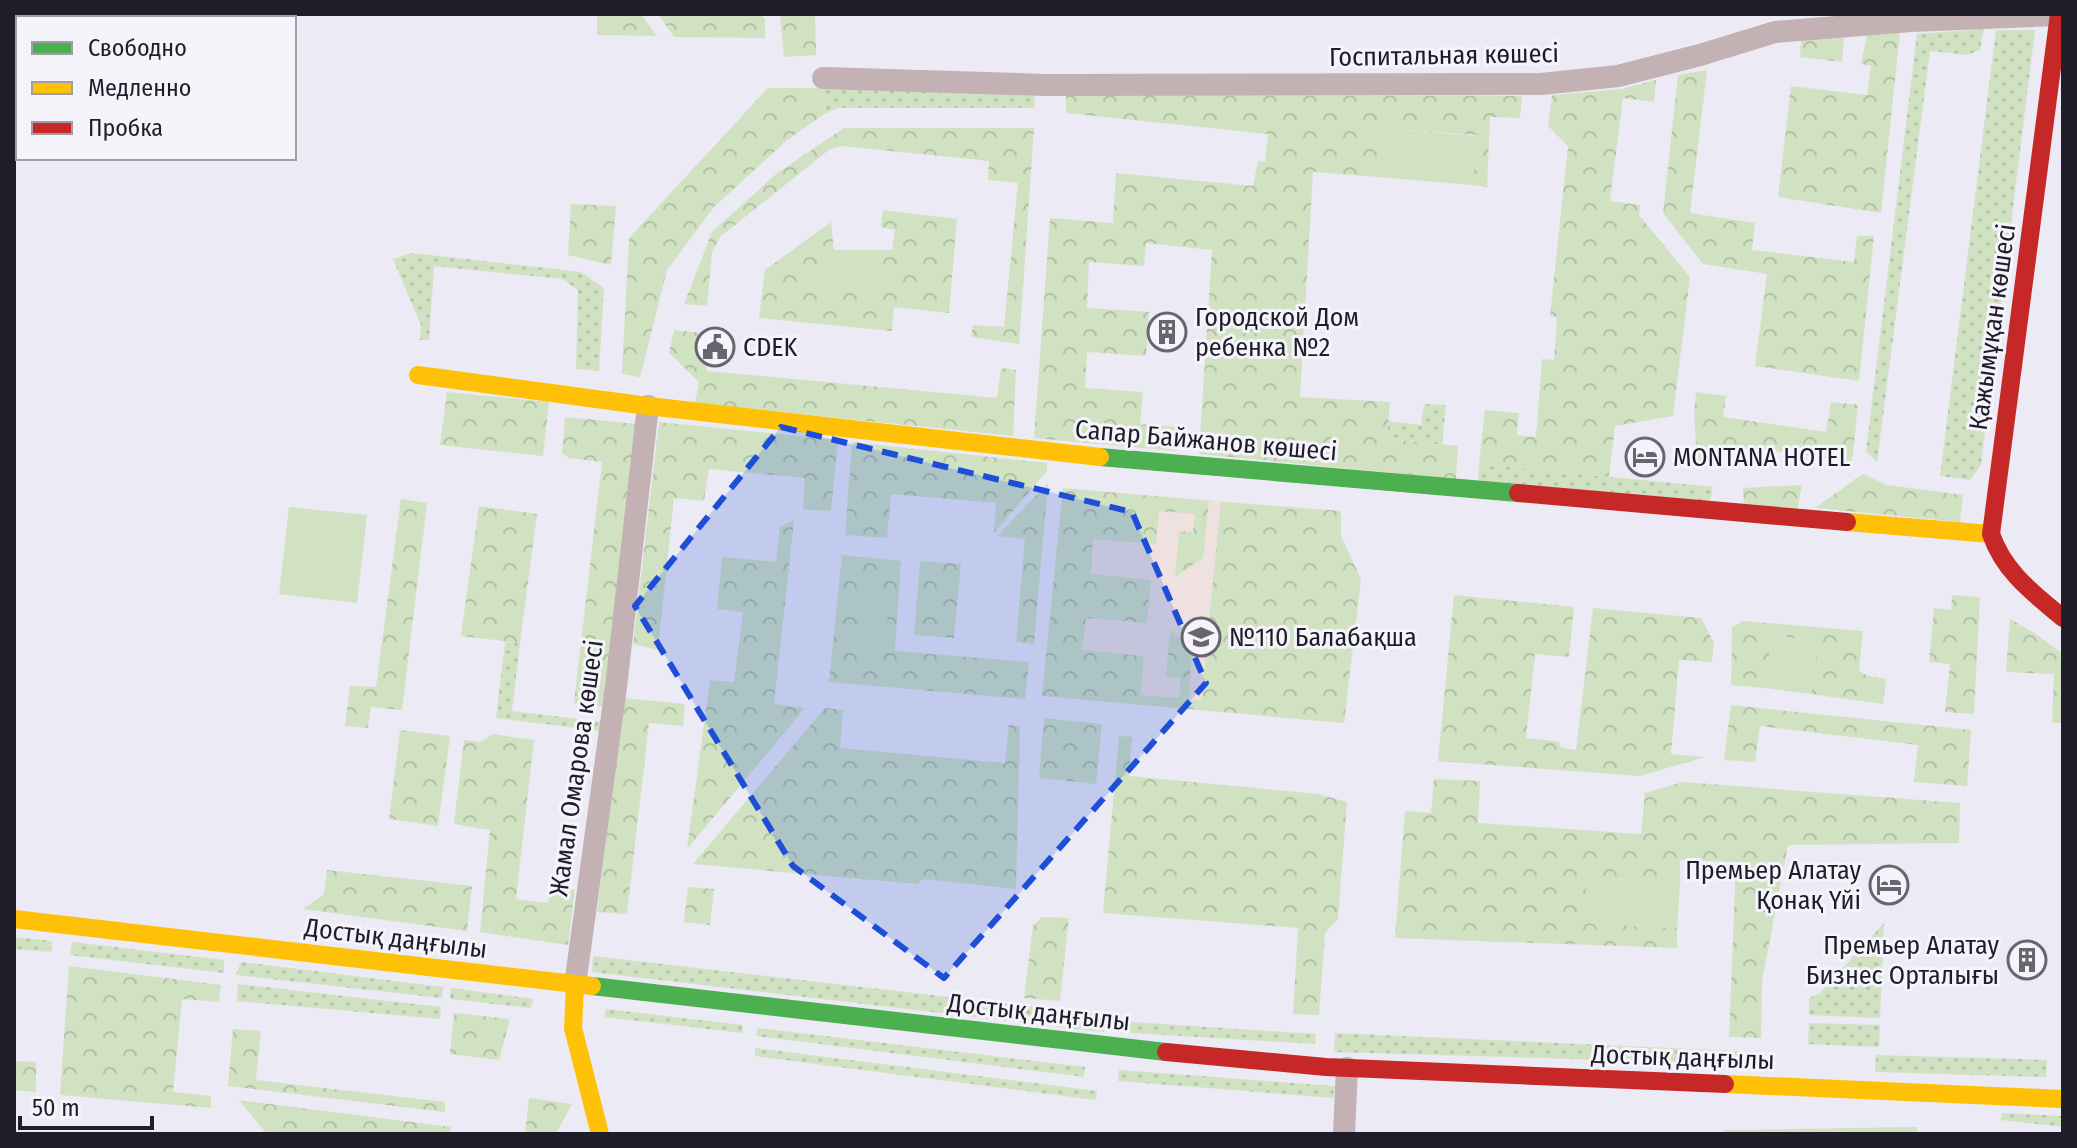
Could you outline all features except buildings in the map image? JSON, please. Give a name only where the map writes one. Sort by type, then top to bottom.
[{"type":"street","name":"Госпитальная көшесі","points":[[823,78],[1046,85],[1541,84],[1631,73],[1775,32],[1911,21],[2059,15]]},
{"type":"street","name":"Қажымұқан көшесі","points":[[1991,534],[2059,15]]},
{"type":"street","name":"Сапар Байжанов көшесі","points":[[418,375],[648,406],[1034,451],[1991,534]]},
{"type":"street","name":"Жамал Омарова көшесі","points":[[600,1134],[573,1028],[575,985],[616,687],[648,406]]},
{"type":"street","points":[[1991,534],[2009,571],[2063,618]]},
{"type":"street","name":"Достық даңғылы","points":[[14,919],[1112,1047],[1347,1068],[2063,1099]]},
{"type":"street","points":[[1344,1134],[1347,1068]]},
{"type":"highlighted area","points":[[781,427],[1132,512],[1206,683],[944,978],[793,866],[635,606]]},
{"type":"shaded area","name":"№110 Балабақша","points":[[1063,488],[1341,511],[1341,536],[1361,579],[1344,723],[1042,696]]},
{"type":"green space","points":[[597,14],[641,14],[657,36],[597,35]]},
{"type":"green space","points":[[658,14],[760,14],[765,19],[765,38],[674,37]]},
{"type":"green space","points":[[780,14],[815,14],[816,55],[784,57]]},
{"type":"green space","points":[[1984,29],[1980,50],[1967,55],[1930,51],[1877,462],[1866,451],[1917,34]]},
{"type":"green space","points":[[1996,30],[2035,30],[1981,465],[1970,480],[1940,476]]},
{"type":"green space","points":[[1900,32],[1881,213],[1778,197],[1791,86],[1867,95],[1871,66],[1861,64],[1867,35]]},
{"type":"green space","points":[[1844,36],[1842,62],[1800,57],[1801,39]]},
{"type":"green space","points":[[1707,70],[1690,213],[1755,223],[1752,250],[1854,262],[1857,236],[1874,236],[1859,381],[1755,366],[1767,274],[1703,264],[1663,213],[1678,75]]},
{"type":"green space","points":[[1656,80],[1654,102],[1623,98],[1610,201],[1640,205],[1639,215],[1690,277],[1673,416],[1615,426],[1609,477],[1479,464],[1485,410],[1519,413],[1517,435],[1536,437],[1542,359],[1554,360],[1557,317],[1550,316],[1568,146],[1548,126],[1552,95],[1621,89]]},
{"type":"green space","points":[[768,88],[823,88],[824,114],[786,141],[714,207],[667,270],[640,377],[622,374],[629,238]]},
{"type":"green space","points":[[823,88],[1035,93],[1034,108],[838,108],[824,114]]},
{"type":"green space","points":[[1066,95],[1522,96],[1520,118],[1490,117],[1487,187],[1473,185],[1476,135],[1382,128],[1378,177],[1313,172],[1300,397],[1390,402],[1387,439],[1458,446],[1456,479],[1199,454],[1212,250],[1146,243],[1144,266],[1089,262],[1087,308],[1149,312],[1146,356],[1087,352],[1085,388],[1143,392],[1140,424],[1179,427],[1177,451],[1034,438],[1050,218],[1113,223],[1116,173],[1253,186],[1258,161],[1265,162],[1268,134],[1066,113]]},
{"type":"green space","points":[[844,128],[1034,128],[1019,344],[971,337],[973,325],[1004,327],[1018,183],[988,180],[989,161],[842,146],[830,149],[720,237],[712,252],[707,306],[684,304],[712,232],[776,174]]},
{"type":"green space","points":[[1382,128],[1477,136],[1473,185],[1378,177]]},
{"type":"green space","points":[[571,204],[616,206],[611,265],[568,255]]},
{"type":"green space","points":[[883,210],[957,219],[949,313],[894,307],[892,331],[759,318],[765,270],[831,222],[834,250],[822,251],[880,289],[880,250],[892,250],[895,230],[881,227]]},
{"type":"green space","points":[[822,250],[880,250],[880,289],[822,289]]},
{"type":"green space","points":[[412,253],[581,272],[604,288],[599,371],[576,369],[578,290],[562,279],[434,266],[429,340],[420,340],[421,325],[393,259]]},
{"type":"green space","points":[[674,330],[709,334],[707,371],[997,398],[1001,368],[1016,370],[1013,436],[695,403],[699,382],[669,353]]},
{"type":"green space","points":[[447,392],[549,402],[543,456],[440,445]]},
{"type":"green space","points":[[1696,392],[1726,396],[1723,417],[1826,432],[1831,402],[1858,405],[1852,462],[1713,446],[1711,462],[1697,461]]},
{"type":"green space","points":[[1424,404],[1446,405],[1442,445],[1387,439],[1388,421],[1421,425]]},
{"type":"green space","points":[[565,417],[637,424],[604,707],[574,703],[602,462],[569,458],[562,453]]},
{"type":"green space","points":[[659,422],[838,440],[831,511],[803,509],[805,478],[709,469],[704,501],[674,498],[658,650],[633,644]]},
{"type":"green space","points":[[852,442],[1047,463],[1047,471],[994,533],[996,503],[891,494],[887,538],[845,535]]},
{"type":"green space","points":[[1479,464],[1713,487],[1710,502],[1478,481]]},
{"type":"green space","points":[[1863,474],[1887,485],[1963,495],[1960,522],[1815,508]]},
{"type":"green space","points":[[1048,483],[1034,644],[1016,642],[1025,539],[997,536]]},
{"type":"green space","points":[[1802,485],[1797,512],[1744,505],[1743,488]]},
{"type":"green space","name":"№110 Балабақша","points":[[1063,488],[1209,501],[1203,558],[1175,577],[1179,531],[1193,532],[1195,514],[1159,511],[1156,544],[1093,539],[1091,574],[1151,580],[1147,623],[1086,618],[1082,650],[1144,656],[1141,695],[1179,698],[1181,678],[1166,676],[1170,629],[1192,650],[1189,699],[1201,701],[1221,502],[1341,511],[1341,536],[1361,579],[1344,723],[1042,696]]},
{"type":"green space","points":[[401,499],[427,503],[402,710],[371,707],[368,728],[345,726],[350,686],[376,687]]},
{"type":"green space","points":[[479,506],[537,514],[520,643],[461,636]]},
{"type":"green space","points":[[289,507],[367,515],[357,603],[279,594]]},
{"type":"green space","points":[[794,520],[774,704],[805,708],[687,849],[710,680],[734,682],[743,612],[717,609],[722,557],[776,562],[780,527]]},
{"type":"green space","points":[[842,555],[901,561],[895,651],[1029,662],[1025,699],[829,682]]},
{"type":"green space","points":[[920,561],[961,564],[954,638],[914,635]]},
{"type":"green space","points":[[861,591],[890,595],[884,644],[856,641]]},
{"type":"green space","points":[[1454,595],[1574,607],[1569,657],[1535,654],[1526,738],[1560,742],[1560,747],[1576,750],[1593,608],[1701,618],[1714,643],[1712,662],[1679,660],[1671,754],[1705,757],[1640,776],[1438,761]]},
{"type":"green space","points":[[1952,595],[1980,597],[1974,714],[1945,712],[1950,664],[1929,662],[1934,608],[1951,610]]},
{"type":"green space","points":[[2010,619],[2063,654],[2063,723],[2052,723],[2054,674],[2006,672]]},
{"type":"green space","points":[[1743,621],[1863,631],[1859,671],[1886,679],[1883,704],[1811,694],[1818,641],[1772,635],[1765,688],[1731,685],[1732,627]]},
{"type":"green space","points":[[1772,635],[1818,641],[1811,694],[1765,688]]},
{"type":"green space","points":[[505,642],[520,643],[512,711],[603,722],[602,731],[496,718]]},
{"type":"green space","points":[[624,698],[685,704],[683,726],[649,723],[627,914],[597,912]]},
{"type":"green space","points":[[1731,705],[1971,730],[1967,786],[1914,782],[1918,745],[1760,726],[1755,762],[1724,760]]},
{"type":"green space","points":[[825,708],[843,710],[840,748],[1005,763],[1009,725],[1020,726],[1016,889],[924,879],[917,884],[693,864]]},
{"type":"green space","points":[[1044,718],[1102,724],[1096,784],[1039,778]]},
{"type":"green space","points":[[400,730],[450,736],[438,826],[389,819]]},
{"type":"green space","points":[[493,734],[534,740],[516,899],[548,903],[551,886],[575,890],[568,945],[480,932],[490,830],[454,824],[464,740],[480,742]]},
{"type":"green space","points":[[1119,736],[1132,737],[1129,776],[1318,794],[1347,802],[1338,919],[1325,933],[1319,1015],[1293,1014],[1298,928],[1103,913]]},
{"type":"green space","points":[[1434,779],[1480,781],[1478,823],[1641,834],[1645,793],[1683,782],[1960,803],[1959,843],[1788,845],[1762,981],[1761,1038],[1729,1037],[1736,862],[1680,860],[1680,882],[1587,878],[1585,923],[1677,928],[1677,948],[1395,938],[1405,811],[1431,813]]},
{"type":"green space","points":[[327,870],[472,886],[467,931],[303,909],[324,894]]},
{"type":"green space","points":[[1587,878],[1680,882],[1677,928],[1585,923]]},
{"type":"green space","points":[[688,887],[714,889],[710,925],[684,922]]},
{"type":"green space","points":[[1042,917],[1069,918],[1060,1001],[1024,998],[1033,926]]},
{"type":"green space","points":[[1884,923],[1880,1018],[1809,1015],[1809,998],[1820,993]]},
{"type":"green space","points":[[14,937],[52,941],[51,952],[14,949]]},
{"type":"green space","points":[[72,942],[224,960],[224,973],[70,955]]},
{"type":"green space","points":[[593,956],[1104,1015],[1104,1032],[592,972]]},
{"type":"green space","points":[[241,962],[443,987],[442,998],[236,975]]},
{"type":"green space","points":[[69,966],[221,985],[219,1002],[182,999],[173,1092],[211,1096],[211,1108],[60,1095]]},
{"type":"green space","points":[[238,984],[441,1007],[440,1019],[237,1001]]},
{"type":"green space","points":[[451,988],[534,999],[530,1008],[450,999]]},
{"type":"green space","points":[[606,1009],[743,1025],[742,1033],[605,1017]]},
{"type":"green space","points":[[454,1013],[510,1019],[499,1060],[450,1054]]},
{"type":"green space","points":[[1116,1021],[1316,1034],[1315,1044],[1115,1032]]},
{"type":"green space","points":[[1809,1023],[1880,1025],[1879,1047],[1808,1044]]},
{"type":"green space","points":[[758,1028],[1085,1067],[1084,1077],[756,1036]]},
{"type":"green space","points":[[233,1029],[261,1031],[256,1080],[445,1102],[445,1112],[228,1086]]},
{"type":"green space","points":[[1335,1033],[1759,1052],[1747,1064],[1334,1052]]},
{"type":"green space","points":[[755,1048],[1097,1091],[1096,1100],[755,1056]]},
{"type":"green space","points":[[1876,1055],[2047,1060],[2046,1077],[1875,1072]]},
{"type":"green space","points":[[14,1061],[36,1062],[36,1092],[14,1090]]},
{"type":"green space","points":[[1119,1070],[1335,1086],[1334,1098],[1118,1081]]},
{"type":"green space","points":[[529,1098],[572,1104],[556,1134],[525,1134]]},
{"type":"green space","points":[[239,1100],[451,1127],[450,1134],[267,1134]]},
{"type":"green space","points":[[2002,1113],[2063,1116],[2063,1127],[2001,1120]]},
{"type":"green space","points":[[1917,1127],[1917,1134],[1724,1134],[1724,1130]]},
{"type":"traffic: fast","points":[[1100,457],[1518,493]]},
{"type":"traffic: fast","points":[[592,986],[1166,1052]]},
{"type":"traffic: slow","points":[[418,375],[648,406],[1100,457]]},
{"type":"traffic: slow","points":[[1847,522],[1991,534]]},
{"type":"traffic: slow","points":[[14,919],[592,986]]},
{"type":"traffic: slow","points":[[575,985],[573,1028],[600,1134]]},
{"type":"traffic: slow","points":[[1725,1084],[2063,1099]]},
{"type":"traffic: jam","points":[[2059,14],[1991,534],[2012,571],[2063,618]]},
{"type":"traffic: jam","points":[[1518,493],[1847,522]]},
{"type":"traffic: jam","points":[[1166,1052],[1326,1067],[1725,1084]]},
{"type":"place","name":"Городской Дом ребенка №2","points":[[1167,332]]},
{"type":"place","name":"CDEK","points":[[715,347]]},
{"type":"place","name":"MONTANA HOTEL","points":[[1645,457]]},
{"type":"place","name":"№110 Балабақша","points":[[1201,637]]},
{"type":"place","name":"Премьер Алатау Қонақ Үйі","points":[[1889,885]]},
{"type":"place","name":"Премьер Алатау Бизнес Орталығы","points":[[2027,960]]}]
